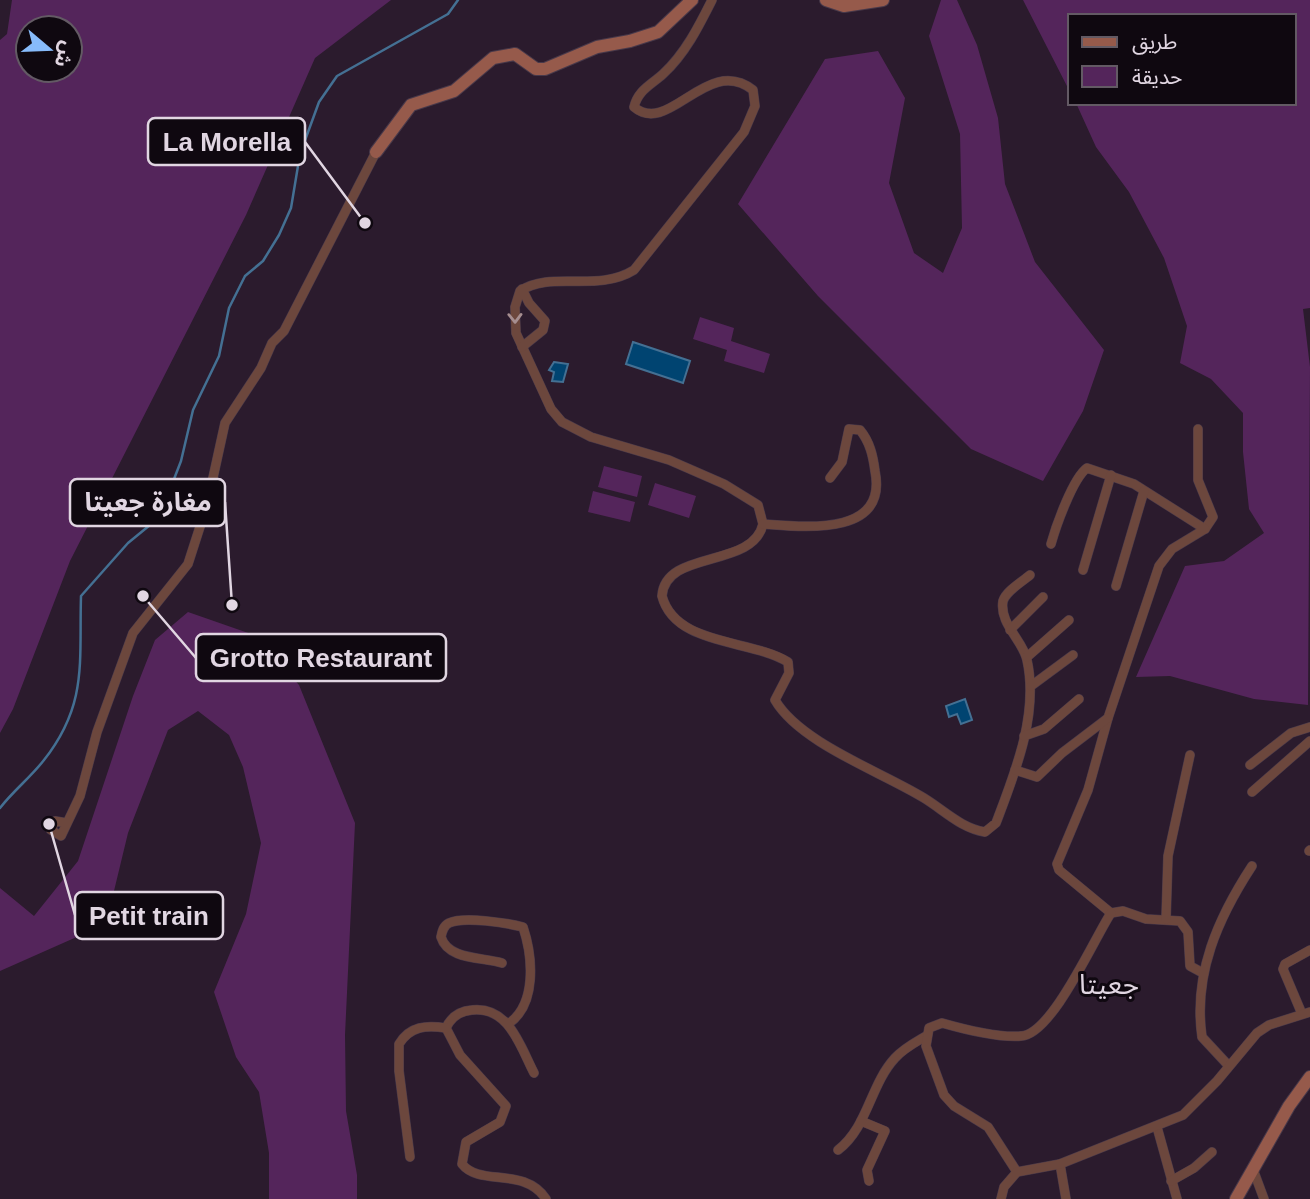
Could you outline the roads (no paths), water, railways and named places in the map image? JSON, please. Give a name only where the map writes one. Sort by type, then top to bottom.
[{"type":"street","points":[[67,823],[80,796],[97,732],[134,634],[188,564],[207,505],[225,423],[261,368],[272,343],[284,331],[376,152],[411,105],[454,91],[493,58],[515,54],[536,69],[545,69],[597,47],[658,32],[692,0]]},
{"type":"street","points":[[712,0],[687,46],[666,72],[640,92],[635,107],[654,115],[705,86],[727,79],[742,81],[753,90],[755,106],[744,132],[634,270],[612,281],[534,283],[522,289],[514,316],[516,333],[551,409],[562,422],[591,437],[669,460],[724,484],[758,505],[763,524],[750,544],[681,569],[670,577],[662,596],[669,613],[701,633],[786,660],[790,665],[789,673],[775,700],[794,720],[824,745],[925,799],[975,831],[985,832],[993,828],[1015,770],[1024,736],[1031,686],[1027,657],[1010,630],[1003,601],[1030,575]]},
{"type":"street","points":[[825,0],[844,6],[883,0]]},
{"type":"street","points":[[522,289],[529,303],[545,321],[542,330],[522,348]]},
{"type":"street","points":[[763,524],[828,526],[850,520],[866,511],[873,502],[877,487],[873,456],[860,430],[849,429],[842,462],[830,478]]},
{"type":"street","points":[[1198,429],[1198,480],[1213,517],[1205,529],[1164,557],[1108,718],[1088,790],[1057,864],[1059,870],[1111,913],[1123,911],[1146,919],[1180,921],[1186,925],[1190,966],[1203,973]]},
{"type":"street","points":[[1051,544],[1062,506],[1072,496],[1083,470],[1092,468],[1144,491],[1205,529]]},
{"type":"street","points":[[1083,570],[1111,475]]},
{"type":"street","points":[[1116,586],[1144,491]]},
{"type":"street","points":[[1010,630],[1043,597]]},
{"type":"street","points":[[1027,657],[1069,620]]},
{"type":"street","points":[[1031,686],[1073,654]]},
{"type":"street","points":[[1024,736],[1044,730],[1079,699]]},
{"type":"street","points":[[1015,770],[1030,778],[1037,777],[1062,752],[1108,718]]},
{"type":"street","points":[[1250,765],[1291,733],[1310,727]]},
{"type":"street","points":[[1252,792],[1310,741]]},
{"type":"street","points":[[1166,919],[1168,856],[1190,755]]},
{"type":"street","points":[[1228,1065],[1202,1037],[1199,992],[1218,928],[1252,866]]},
{"type":"street","points":[[1017,1172],[988,1127],[947,1101],[928,1056],[926,1035],[929,1028],[942,1023],[1022,1037],[1037,1029],[1079,970],[1111,913]]},
{"type":"street","points":[[502,963],[456,954],[447,948],[441,937],[443,928],[449,923],[466,920],[523,927],[530,949],[526,998],[521,1016],[508,1024]]},
{"type":"street","points":[[1001,1199],[1004,1187],[1017,1172],[1060,1164],[1157,1127],[1195,1106],[1257,1033],[1306,1013],[1283,969],[1285,964],[1310,950]]},
{"type":"street","points":[[446,1028],[454,1016],[475,1009],[494,1014],[508,1024],[534,1073]]},
{"type":"street","points":[[410,1157],[399,1071],[399,1044],[411,1030],[431,1026],[446,1028]]},
{"type":"street","points":[[446,1028],[460,1055],[506,1106],[500,1122],[466,1142],[463,1164],[475,1174],[521,1180],[538,1189],[546,1199]]},
{"type":"street","points":[[838,1150],[848,1142],[862,1121],[881,1078],[895,1058],[926,1035]]},
{"type":"street","points":[[1236,1199],[1254,1172],[1289,1107],[1310,1077]]},
{"type":"street","points":[[862,1121],[885,1131],[867,1170],[869,1181]]},
{"type":"street","points":[[1157,1127],[1177,1199]]},
{"type":"street","points":[[1171,1181],[1202,1162],[1212,1152]]},
{"type":"street","points":[[1060,1164],[1066,1199]]},
{"type":"street","points":[[1254,1172],[1264,1199]]},
{"type":"water","points":[[633,342],[690,361],[683,383],[626,364]]},
{"type":"water","points":[[554,362],[568,364],[563,382],[552,381],[554,372],[549,370]]},
{"type":"water","points":[[965,699],[972,720],[961,724],[957,714],[949,717],[946,706]]},
{"type":"waterway","points":[[0,808],[44,760],[68,720],[78,682],[81,596],[128,543],[150,525],[169,492],[181,461],[193,410],[219,356],[229,308],[245,276],[263,261],[291,208],[300,154],[319,102],[337,76],[448,14],[458,0]]},
{"type":"place","name":"La Morella","points":[[365,223]]},
{"type":"place","name":"Grotto Restaurant","points":[[143,596]]},
{"type":"place","name":"مغارة جعيتا","points":[[232,605]]},
{"type":"place","name":"Petit train","points":[[49,824]]},
{"type":"district","name":"جعيتا","points":[[1109,984]]}]
